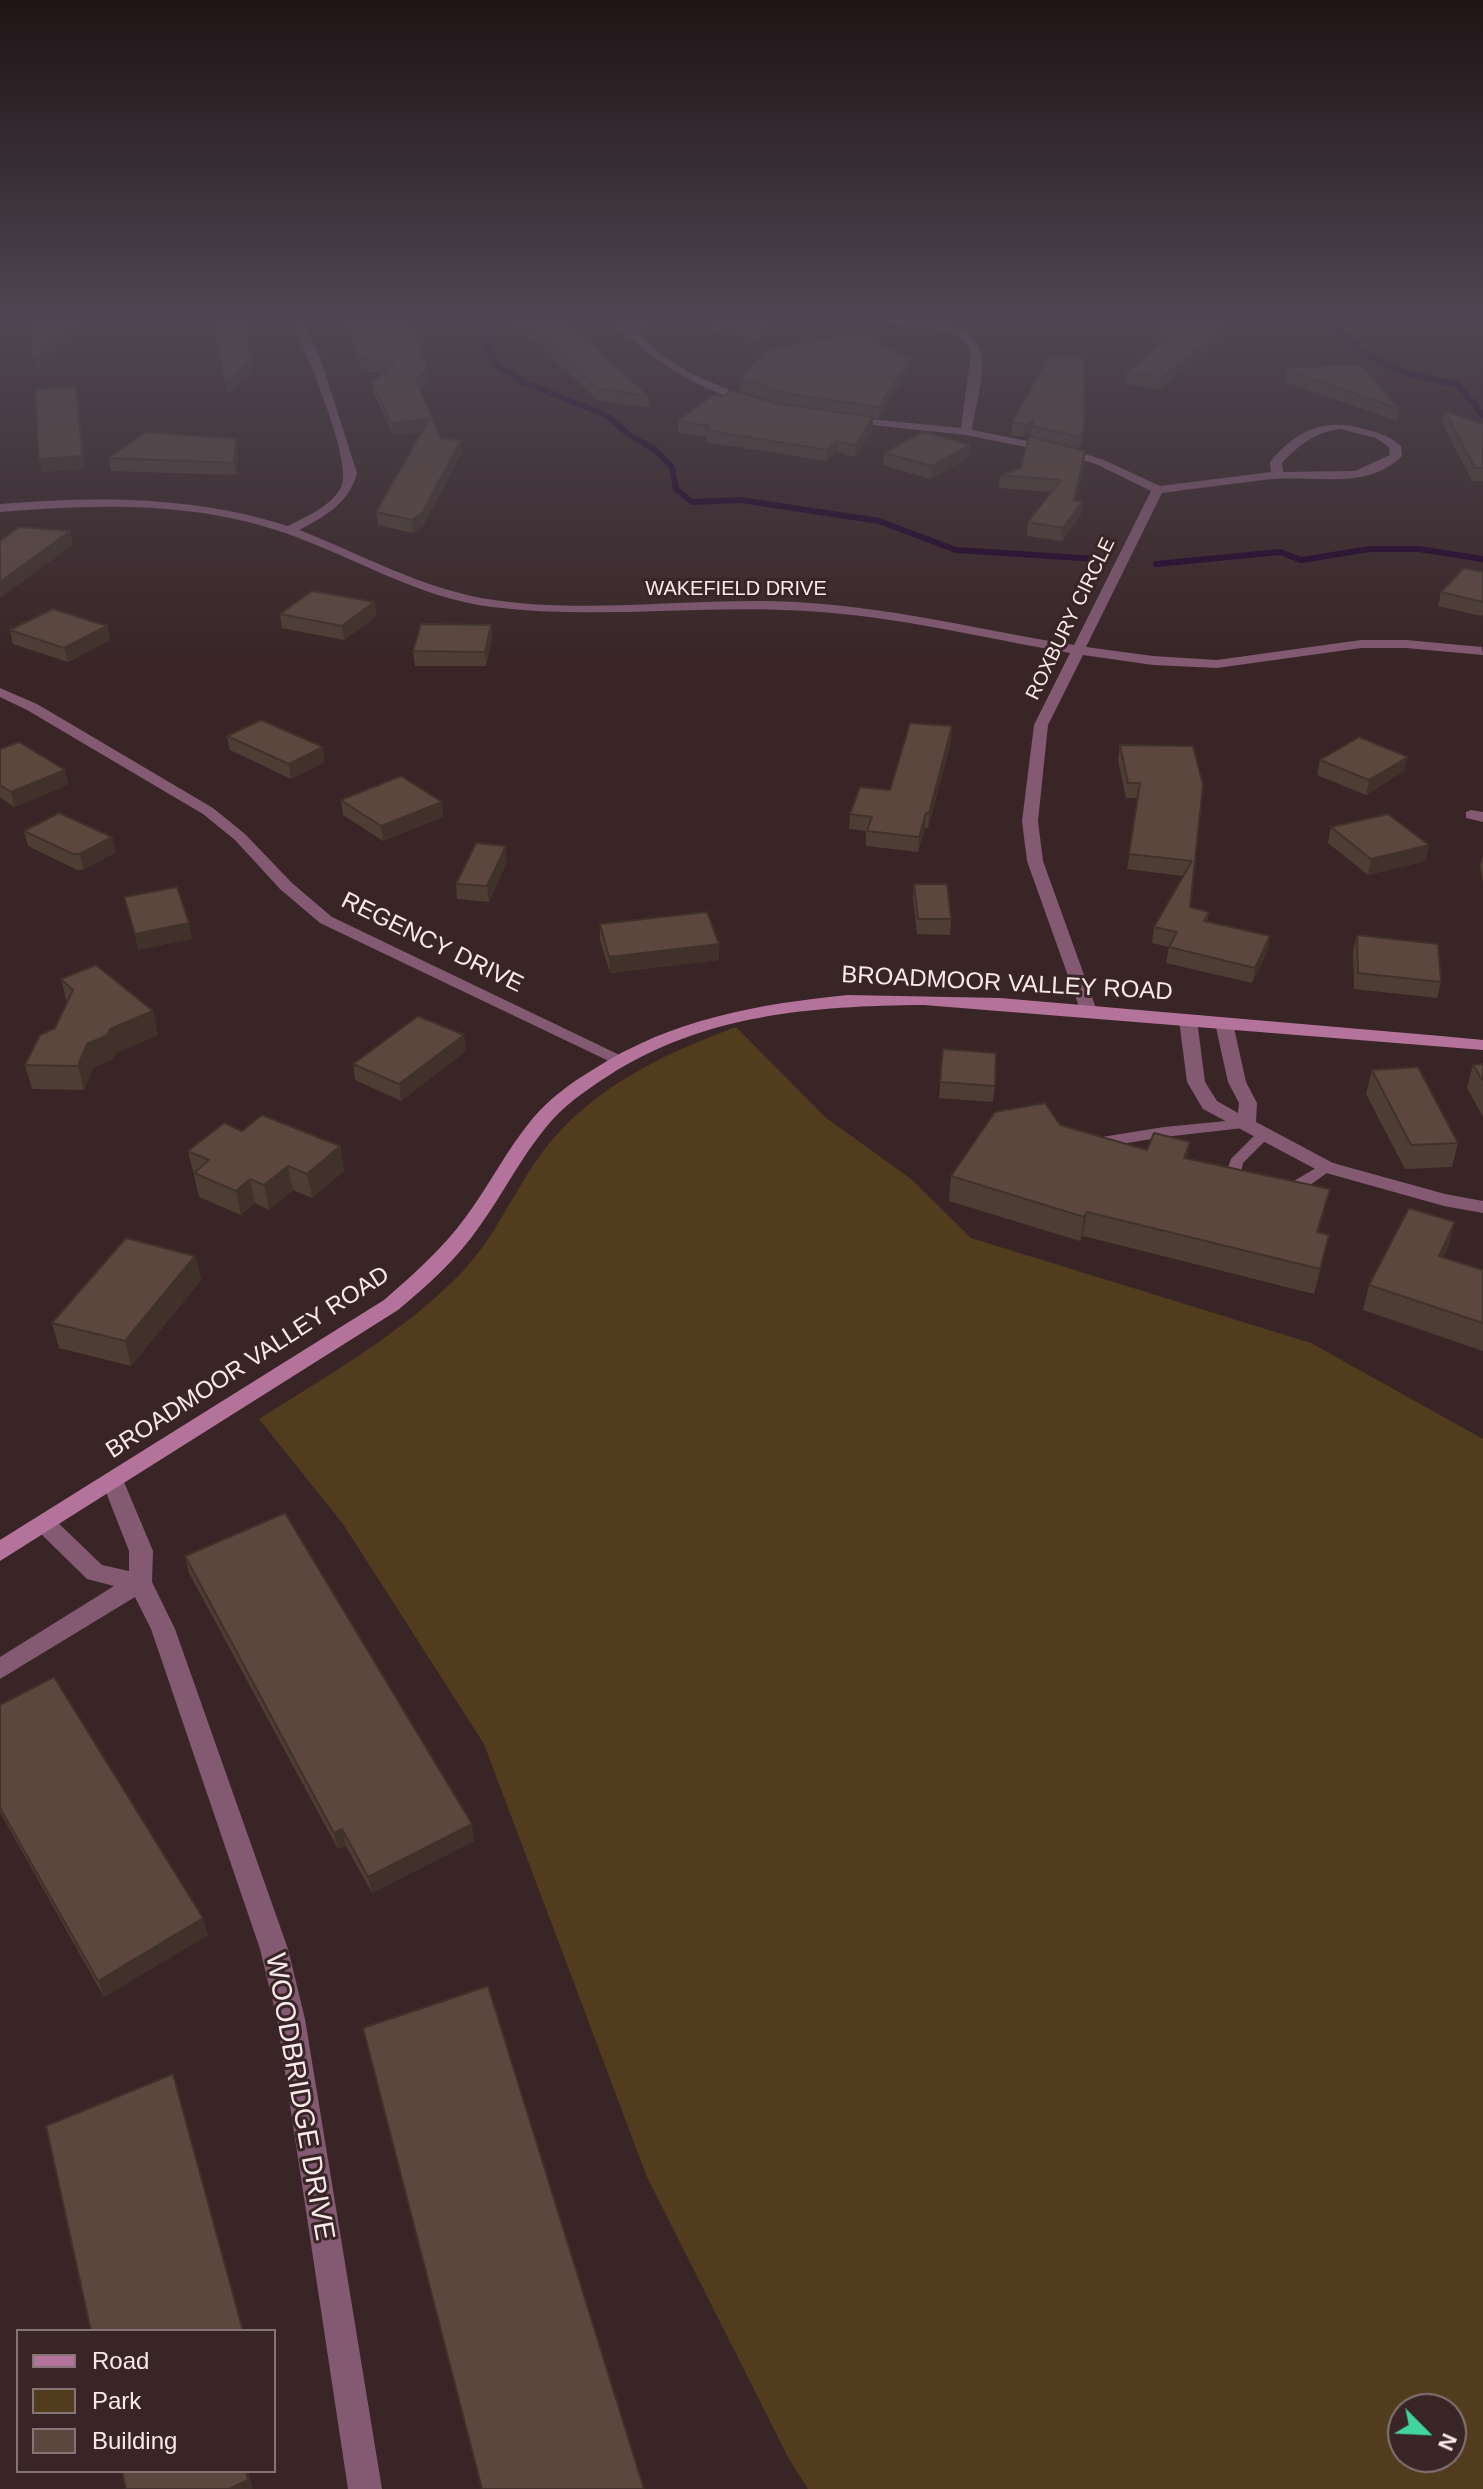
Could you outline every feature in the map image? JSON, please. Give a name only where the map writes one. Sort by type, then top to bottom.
[{"type":"street","points":[[289,530],[322,513],[335,503],[349,484],[351,473],[339,435]]},
{"type":"street","points":[[982,435],[1068,452],[1100,462],[1158,490],[1277,475],[1320,477],[1371,472],[1385,466],[1396,456],[1395,446],[1378,435]]},
{"type":"street","points":[[1277,475],[1276,462],[1303,435]]},
{"type":"street","name":"ROXBURY CIRCLE","points":[[1088,1011],[1035,861],[1030,821],[1041,725],[1158,490]]},
{"type":"street","name":"WAKEFIELD DRIVE","points":[[0,508],[82,503],[165,505],[229,514],[289,530],[434,589],[486,602],[548,609],[793,606],[838,609],[1077,651],[1196,664],[1271,660],[1360,644],[1397,643],[1482,651]]},
{"type":"street","name":"REGENCY DRIVE","points":[[0,692],[32,707],[208,811],[240,837],[286,886],[326,920],[619,1059]]},
{"type":"street","name":"BROADMOOR VALLEY ROAD","points":[[0,1552],[391,1305],[443,1261],[531,1130],[569,1093],[619,1059],[677,1031],[748,1012],[820,1000],[892,999],[1088,1011],[1483,1045]]},
{"type":"street","points":[[1188,1020],[1196,1082],[1210,1105],[1326,1167],[1429,1196],[1483,1207]]},
{"type":"street","points":[[1224,1023],[1237,1082],[1248,1103],[1247,1124]]},
{"type":"street","name":"WOODBRIDGE DRIVE","points":[[113,1482],[141,1551],[140,1582],[163,1629],[274,1949],[305,2103],[365,2489]]},
{"type":"street","points":[[45,1524],[95,1573],[140,1582]]},
{"type":"street","points":[[0,1669],[140,1582]]},
{"type":"lane","points":[[1102,1142],[1247,1124]]},
{"type":"lane","points":[[1264,1134],[1236,1162],[1233,1176],[1267,1190],[1294,1190],[1326,1167]]},
{"type":"green space","points":[[736,1027],[825,1117],[911,1179],[971,1238],[1311,1343],[1483,1439],[1483,2489],[808,2489],[789,2459],[647,2177],[484,1744],[343,1524],[259,1419],[392,1332],[441,1292],[474,1258],[534,1164],[575,1116],[624,1079],[678,1051]]},
{"type":"building","points":[[38,435],[80,435],[82,456],[39,459]]},
{"type":"building","points":[[142,435],[236,439],[234,463],[109,458]]},
{"type":"building","points":[[420,435],[461,440],[422,513],[412,520],[376,512]]},
{"type":"building","points":[[737,435],[862,435],[855,446],[837,441],[827,450]]},
{"type":"building","points":[[917,435],[934,435],[970,445],[932,466],[884,453]]},
{"type":"building","points":[[1458,435],[1483,435],[1483,468],[1475,468]]},
{"type":"building","points":[[1029,436],[1085,451],[1074,500],[1082,502],[1063,528],[1028,522],[1061,480],[1000,475],[1021,468]]},
{"type":"building","points":[[19,527],[70,531],[0,582],[0,541]]},
{"type":"building","points":[[1464,568],[1483,572],[1483,602],[1441,592]]},
{"type":"building","points":[[312,591],[374,602],[342,626],[280,614]]},
{"type":"building","points":[[53,609],[107,626],[64,648],[10,630]]},
{"type":"building","points":[[421,624],[491,625],[485,652],[413,651]]},
{"type":"building","points":[[261,720],[323,747],[289,764],[227,736]]},
{"type":"building","points":[[910,723],[952,726],[929,813],[926,813],[919,837],[867,831],[872,817],[850,814],[860,787],[890,790]]},
{"type":"building","points":[[1359,737],[1408,757],[1369,780],[1320,760]]},
{"type":"building","points":[[19,742],[65,770],[11,792],[0,785],[0,749]]},
{"type":"building","points":[[1120,745],[1193,746],[1203,785],[1190,907],[1209,912],[1204,921],[1270,936],[1255,968],[1169,947],[1177,932],[1154,927],[1192,861],[1129,854],[1140,783],[1128,783]]},
{"type":"building","points":[[401,776],[442,802],[381,826],[341,800]]},
{"type":"building","points":[[59,813],[112,837],[80,854],[73,854],[24,831]]},
{"type":"building","points":[[1388,814],[1429,845],[1371,859],[1331,827]]},
{"type":"building","points":[[476,843],[506,846],[487,886],[456,884]]},
{"type":"building","points":[[914,884],[947,884],[951,919],[918,919]]},
{"type":"building","points":[[177,887],[189,923],[135,934],[124,897]]},
{"type":"building","points":[[707,912],[719,944],[609,957],[600,924]]},
{"type":"building","points":[[1357,935],[1438,944],[1441,982],[1358,973]]},
{"type":"building","points":[[96,965],[153,1011],[110,1029],[108,1035],[87,1044],[78,1066],[25,1065],[40,1035],[55,1028],[73,990],[61,979]]},
{"type":"building","points":[[418,1016],[464,1035],[399,1084],[353,1064]]},
{"type":"building","points":[[943,1049],[996,1053],[995,1086],[940,1082]]},
{"type":"building","points":[[1483,1064],[1483,1081],[1473,1065]]},
{"type":"building","points":[[1418,1067],[1458,1143],[1411,1145],[1372,1070]]},
{"type":"building","points":[[1045,1103],[1060,1125],[1147,1150],[1154,1133],[1190,1142],[1184,1158],[1330,1189],[1317,1232],[1329,1235],[1320,1269],[1087,1212],[1084,1217],[951,1176],[995,1112]]},
{"type":"building","points":[[262,1115],[340,1146],[307,1174],[288,1166],[264,1185],[250,1179],[236,1191],[194,1173],[209,1160],[188,1151],[224,1123],[242,1131]]},
{"type":"building","points":[[1409,1208],[1455,1222],[1439,1256],[1483,1270],[1483,1323],[1369,1285]]},
{"type":"building","points":[[126,1238],[195,1256],[125,1341],[52,1323]]},
{"type":"building","points":[[285,1513],[472,1824],[368,1877],[342,1829],[334,1833],[185,1556]]},
{"type":"building","points":[[54,1677],[203,1918],[98,1981],[0,1808],[0,1705]]},
{"type":"building","points":[[488,1986],[644,2489],[482,2489],[363,2028]]},
{"type":"building","points":[[173,2074],[242,2329],[91,2329],[46,2126]]},
{"type":"building","points":[[122,2473],[246,2473],[248,2480],[229,2489],[126,2489]]},
{"type":"waterway","points":[[630,435],[654,449],[672,467],[676,489],[692,502],[741,500],[879,521],[956,550],[1098,559]]},
{"type":"waterway","points":[[1156,564],[1280,552],[1301,560],[1370,549],[1419,549],[1483,559]]}]
